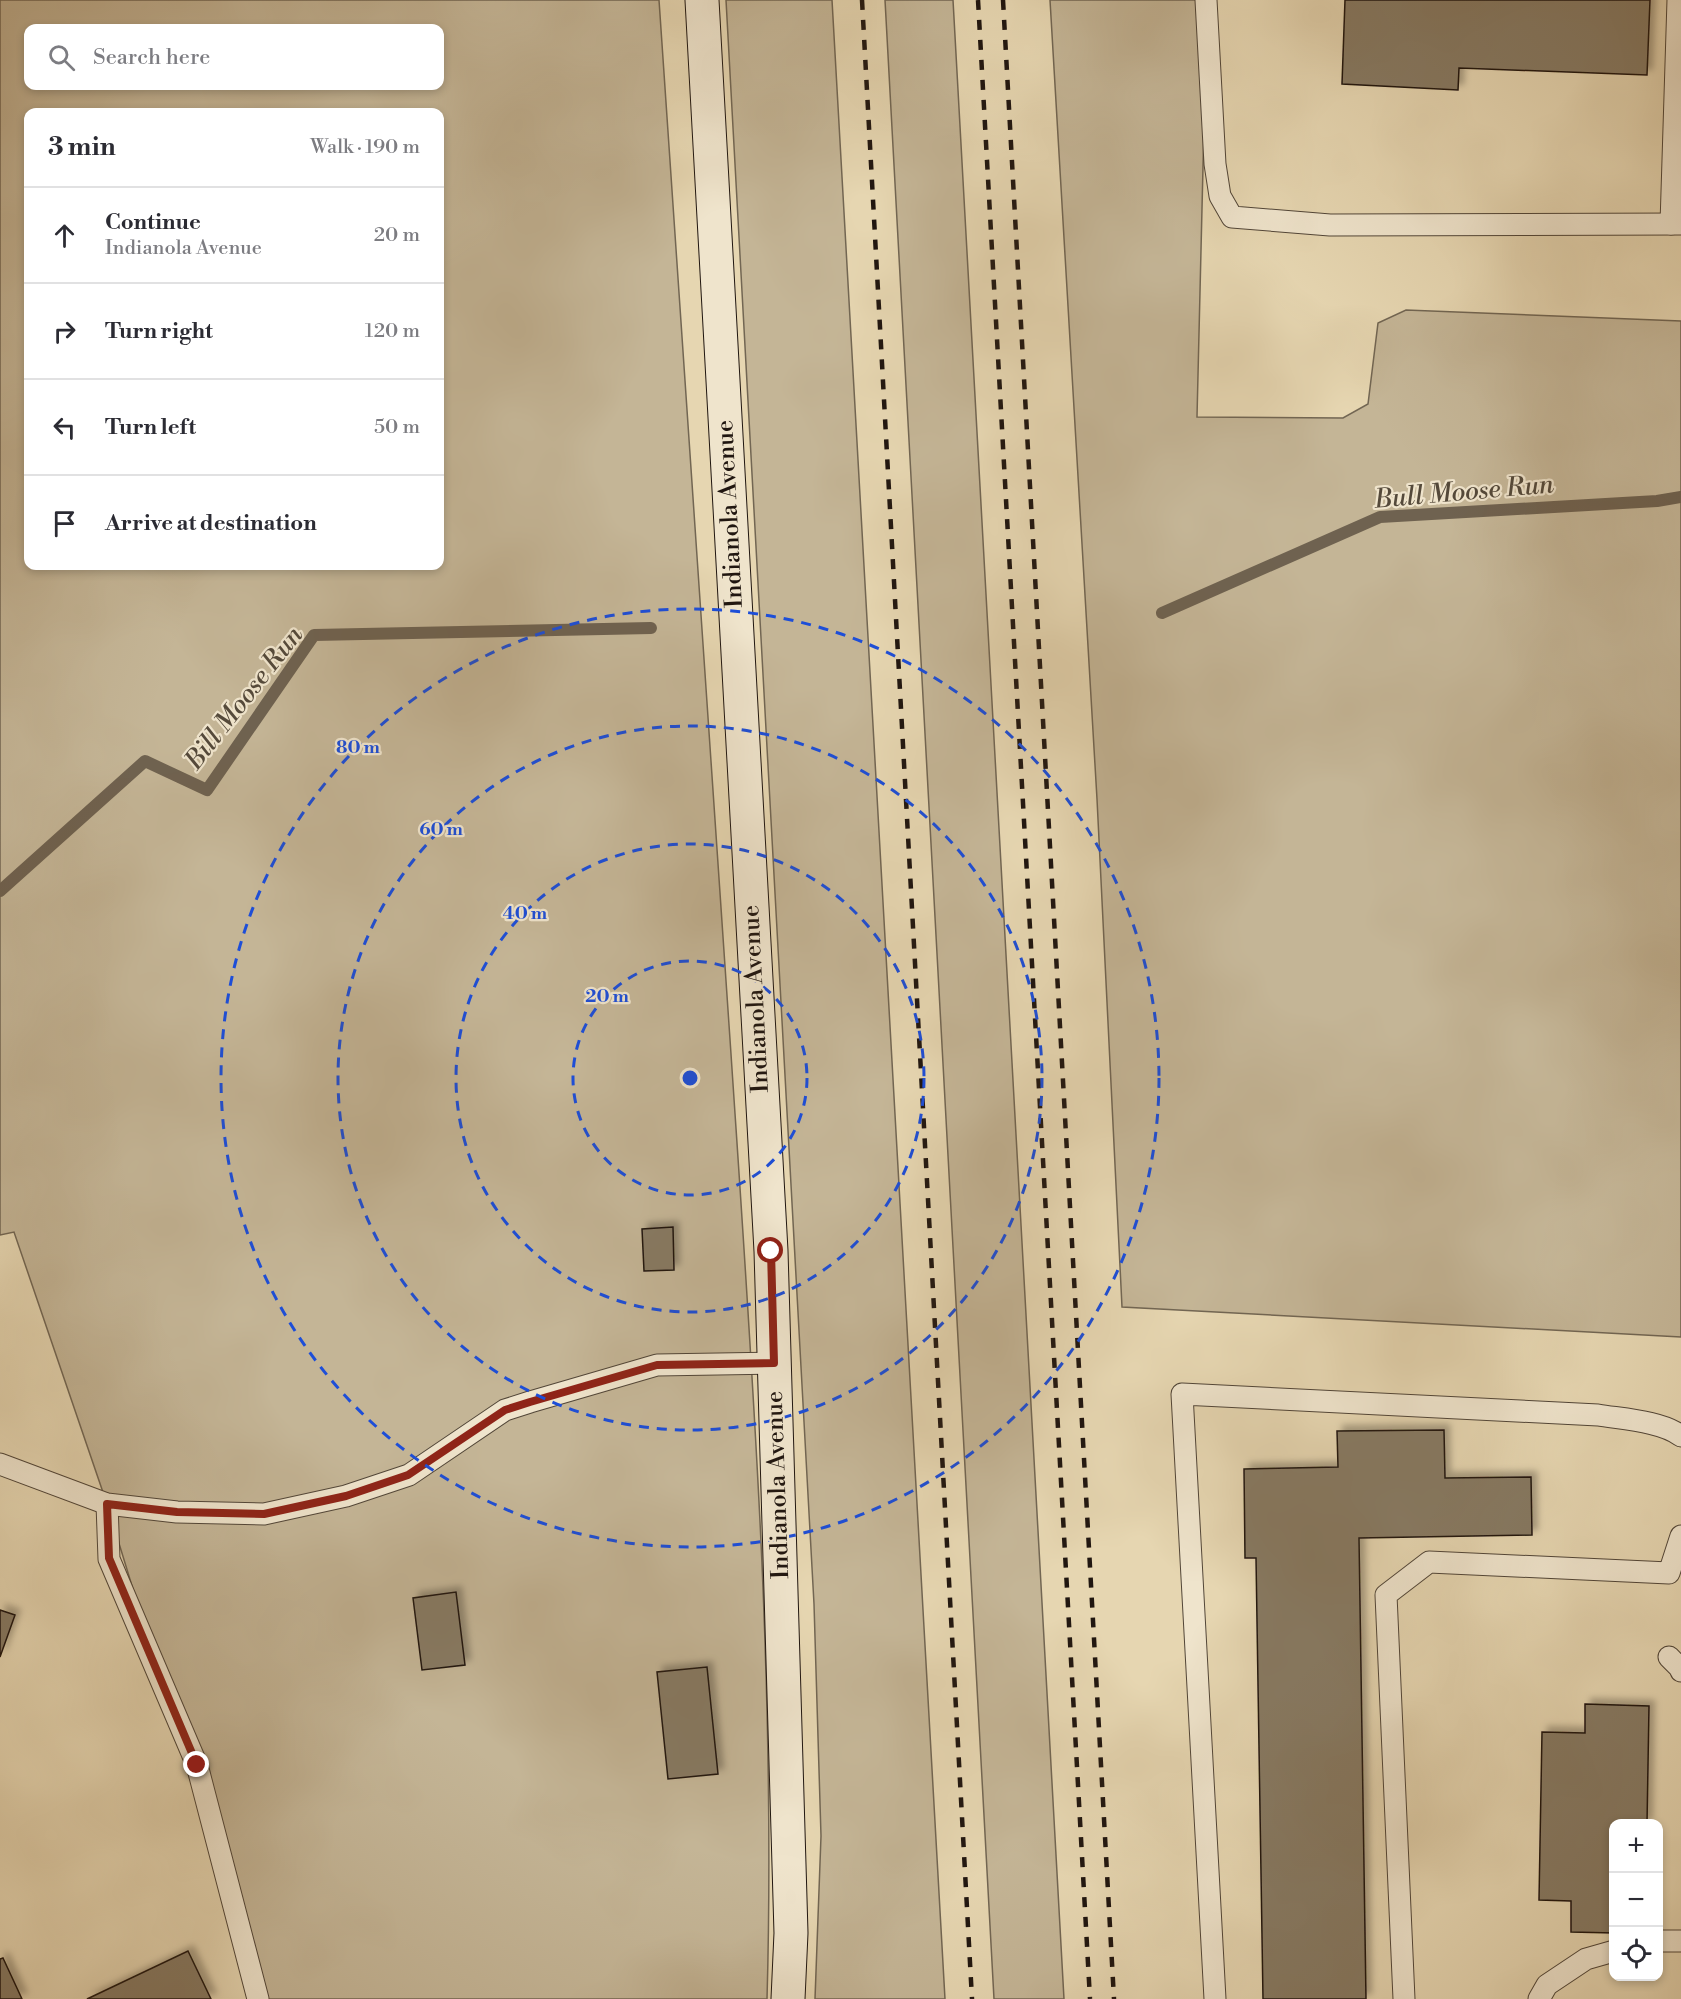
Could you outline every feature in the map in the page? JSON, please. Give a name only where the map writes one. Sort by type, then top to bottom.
[{"type":"main road","name":"Indianola Avenue","points":[[702,0],[771,1251],[791,1933],[788,1999]]},
{"type":"lane","points":[[1206,0],[1215,164],[1220,196],[1232,217],[1330,225],[1676,224],[1678,0]]},
{"type":"lane","points":[[0,1464],[107,1504],[177,1512],[264,1514],[346,1496],[408,1475],[505,1410],[530,1402],[657,1365],[774,1363]]},
{"type":"lane","points":[[1215,1999],[1182,1394],[1598,1415],[1638,1421],[1675,1432],[1681,1436]]},
{"type":"lane","points":[[107,1504],[109,1558],[197,1765],[258,1999]]},
{"type":"lane","points":[[1404,1999],[1386,1595],[1429,1562],[1669,1573],[1681,1536]]},
{"type":"lane","points":[[1663,1941],[1681,1941]]},
{"type":"lane","points":[[1539,1999],[1547,1985],[1586,1959],[1609,1952]]},
{"type":"shaded area","points":[[0,0],[659,0],[754,1408],[768,1763],[767,1999],[258,1999],[107,1504],[14,1232],[0,1235]]},
{"type":"shaded area","points":[[726,0],[832,0],[945,1999],[815,1999],[821,1836],[814,1604]]},
{"type":"shaded area","points":[[885,0],[953,0],[1064,1999],[994,1999]]},
{"type":"shaded area","points":[[1050,0],[1207,0],[1197,417],[1343,418],[1368,404],[1378,323],[1406,310],[1681,321],[1681,1337],[1122,1307],[1097,799]]},
{"type":"building","points":[[1345,0],[1650,0],[1647,75],[1459,68],[1458,90],[1342,84]]},
{"type":"building","points":[[673,1227],[674,1270],[644,1271],[642,1229]]},
{"type":"building","points":[[1444,1430],[1445,1478],[1531,1477],[1532,1535],[1359,1538],[1366,1999],[1263,1999],[1256,1558],[1245,1558],[1244,1469],[1338,1467],[1337,1431]]},
{"type":"building","points":[[456,1592],[465,1665],[422,1670],[413,1598]]},
{"type":"building","points":[[0,1610],[15,1615],[0,1657]]},
{"type":"building","points":[[707,1667],[718,1774],[668,1779],[657,1672]]},
{"type":"building","points":[[1585,1704],[1649,1706],[1647,1819],[1609,1819],[1609,1933],[1571,1932],[1571,1901],[1539,1900],[1542,1732],[1585,1733]]},
{"type":"building","points":[[188,1951],[211,1999],[87,1999]]},
{"type":"building","points":[[3,1958],[22,1999],[0,1999],[0,1959]]},
{"type":"waterway","name":"Bull Moose Run","points":[[1162,613],[1380,517],[1657,501],[1681,497]]},
{"type":"waterway","name":"Bill Moose Run","points":[[0,891],[145,761],[207,790],[314,635],[651,628]]},
{"type":"railway","points":[[862,0],[972,1999]]},
{"type":"railway","points":[[978,0],[1090,1999]]},
{"type":"railway","points":[[1003,0],[1114,1999]]},
{"type":"route","points":[[197,1765],[109,1558],[107,1504],[177,1512],[264,1514],[346,1496],[408,1475],[505,1410],[530,1402],[657,1365],[774,1363],[771,1251]]}]
